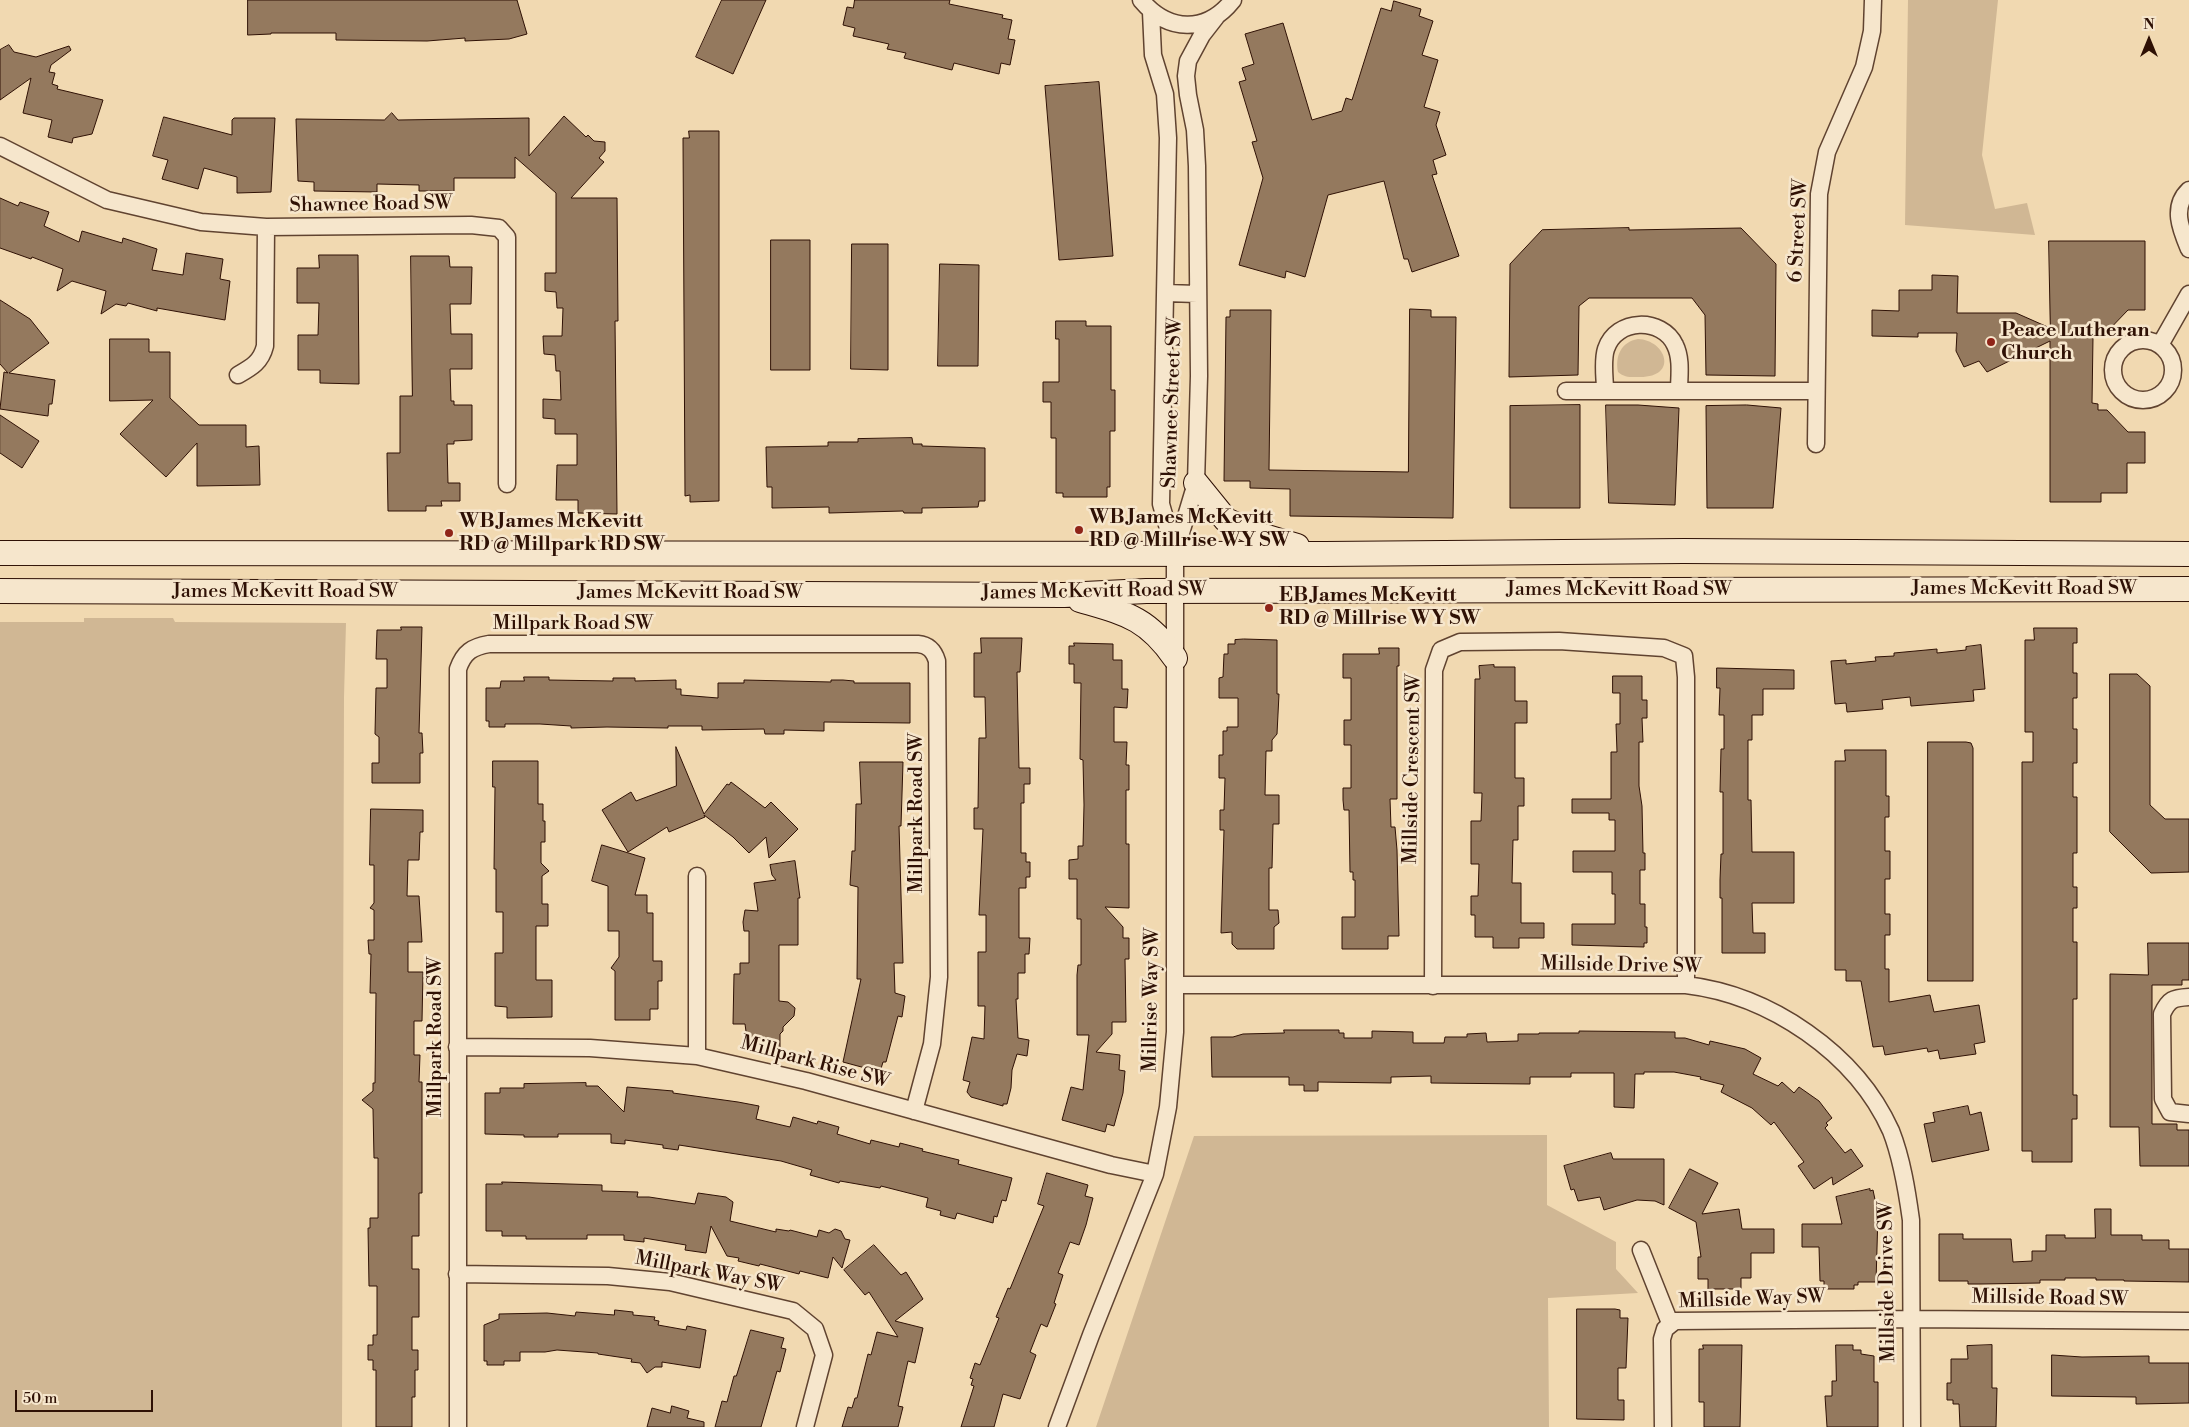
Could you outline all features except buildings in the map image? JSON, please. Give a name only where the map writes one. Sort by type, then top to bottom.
[{"type":"main road","points":[[1196,483],[1226,520],[1256,534],[1325,554]]},
{"type":"main road","name":"James McKevitt Road SW","points":[[0,553],[1325,554],[1684,551],[2189,554]]},
{"type":"main road","name":"James McKevitt Road SW","points":[[0,591],[1064,595],[1175,591],[2183,590]]},
{"type":"main road","points":[[1064,595],[1138,619],[1164,642],[1175,658]]},
{"type":"street","name":"Shawnee Street SW","points":[[1175,553],[1196,483],[1198,376],[1197,166],[1195,130],[1186,76],[1188,61],[1202,35],[1233,0]]},
{"type":"street","name":"6 Street SW","points":[[1816,444],[1819,194],[1827,152],[1864,67],[1872,30],[1873,0]]},
{"type":"street","name":"Shawnee Street SW","points":[[1146,6],[1153,55],[1165,94],[1168,138],[1161,504],[1175,553]]},
{"type":"street","points":[[1146,6],[1166,21],[1183,25],[1200,24],[1216,17]]},
{"type":"street","name":"Shawnee Road SW","points":[[0,146],[107,200],[201,222],[266,227],[471,225],[499,228],[507,237],[507,484]]},
{"type":"street","points":[[2189,190],[2181,201],[2178,216],[2189,250]]},
{"type":"street","points":[[238,376],[256,364],[262,356],[265,346],[266,227]]},
{"type":"street","points":[[1166,293],[1197,294]]},
{"type":"street","points":[[2160,345],[2189,294]]},
{"type":"street","points":[[1605,391],[1605,354],[1610,342],[1622,329],[1641,324],[1664,331],[1676,346],[1679,391]]},
{"type":"street","points":[[1566,391],[1816,391]]},
{"type":"street","name":"Millrise Way SW","points":[[1058,1427],[1091,1335],[1155,1174],[1164,1136],[1176,1032],[1175,553]]},
{"type":"street","name":"Millside Crescent SW","points":[[1433,986],[1434,670],[1438,656],[1442,650],[1460,642],[1559,641],[1664,648],[1684,656],[1686,677],[1686,985]]},
{"type":"street","name":"Millpark Road SW","points":[[458,1427],[458,669],[466,653],[475,647],[489,644],[925,645],[931,649],[937,661],[939,977],[932,1044],[914,1111]]},
{"type":"street","points":[[697,876],[697,1056]]},
{"type":"street","name":"Millside Drive SW","points":[[1175,985],[1686,985],[1706,988],[1730,995],[1773,1013],[1801,1029],[1851,1070],[1880,1110],[1891,1133],[1908,1194],[1912,1257],[1912,1427]]},
{"type":"street","points":[[2189,998],[2174,998],[2167,1002],[2162,1014],[2162,1099],[2170,1112],[2189,1114]]},
{"type":"street","name":"Millpark Rise SW","points":[[457,1047],[590,1048],[697,1056],[788,1076],[1112,1165],[1155,1174]]},
{"type":"street","points":[[1641,1250],[1670,1323]]},
{"type":"street","name":"Millpark Way SW","points":[[457,1274],[617,1277],[670,1282],[794,1311],[815,1329],[824,1355],[805,1427]]},
{"type":"street","name":"Millside Road SW","points":[[1911,1319],[2189,1321]]},
{"type":"street","name":"Millside Way SW","points":[[1663,1427],[1662,1339],[1665,1328],[1670,1323],[1683,1320],[1911,1319]]},
{"type":"shaded area","points":[[1908,0],[1998,0],[1982,155],[1995,209],[2027,203],[2035,235],[1905,225]]},
{"type":"shaded area","points":[[1638,339],[1656,345],[1664,358],[1664,365],[1660,371],[1652,375],[1628,377],[1618,372],[1617,361],[1623,347],[1627,343]]},
{"type":"shaded area","points":[[84,618],[173,618],[175,622],[346,623],[344,697],[342,1427],[0,1427],[0,622],[84,622]]},
{"type":"shaded area","points":[[1547,1135],[1547,1205],[1616,1242],[1616,1269],[1638,1293],[1548,1298],[1549,1427],[1096,1427],[1194,1136]]},
{"type":"place","name":"Peace Lutheran Church","points":[[1991,342]]},
{"type":"place","name":"WB James McKevitt RD @ Millrise WY SW","points":[[1079,530]]},
{"type":"place","name":"WB James McKevitt RD @ Millpark RD SW","points":[[449,533]]},
{"type":"place","name":"EB James McKevitt RD @ Millrise WY SW","points":[[1269,608]]}]
